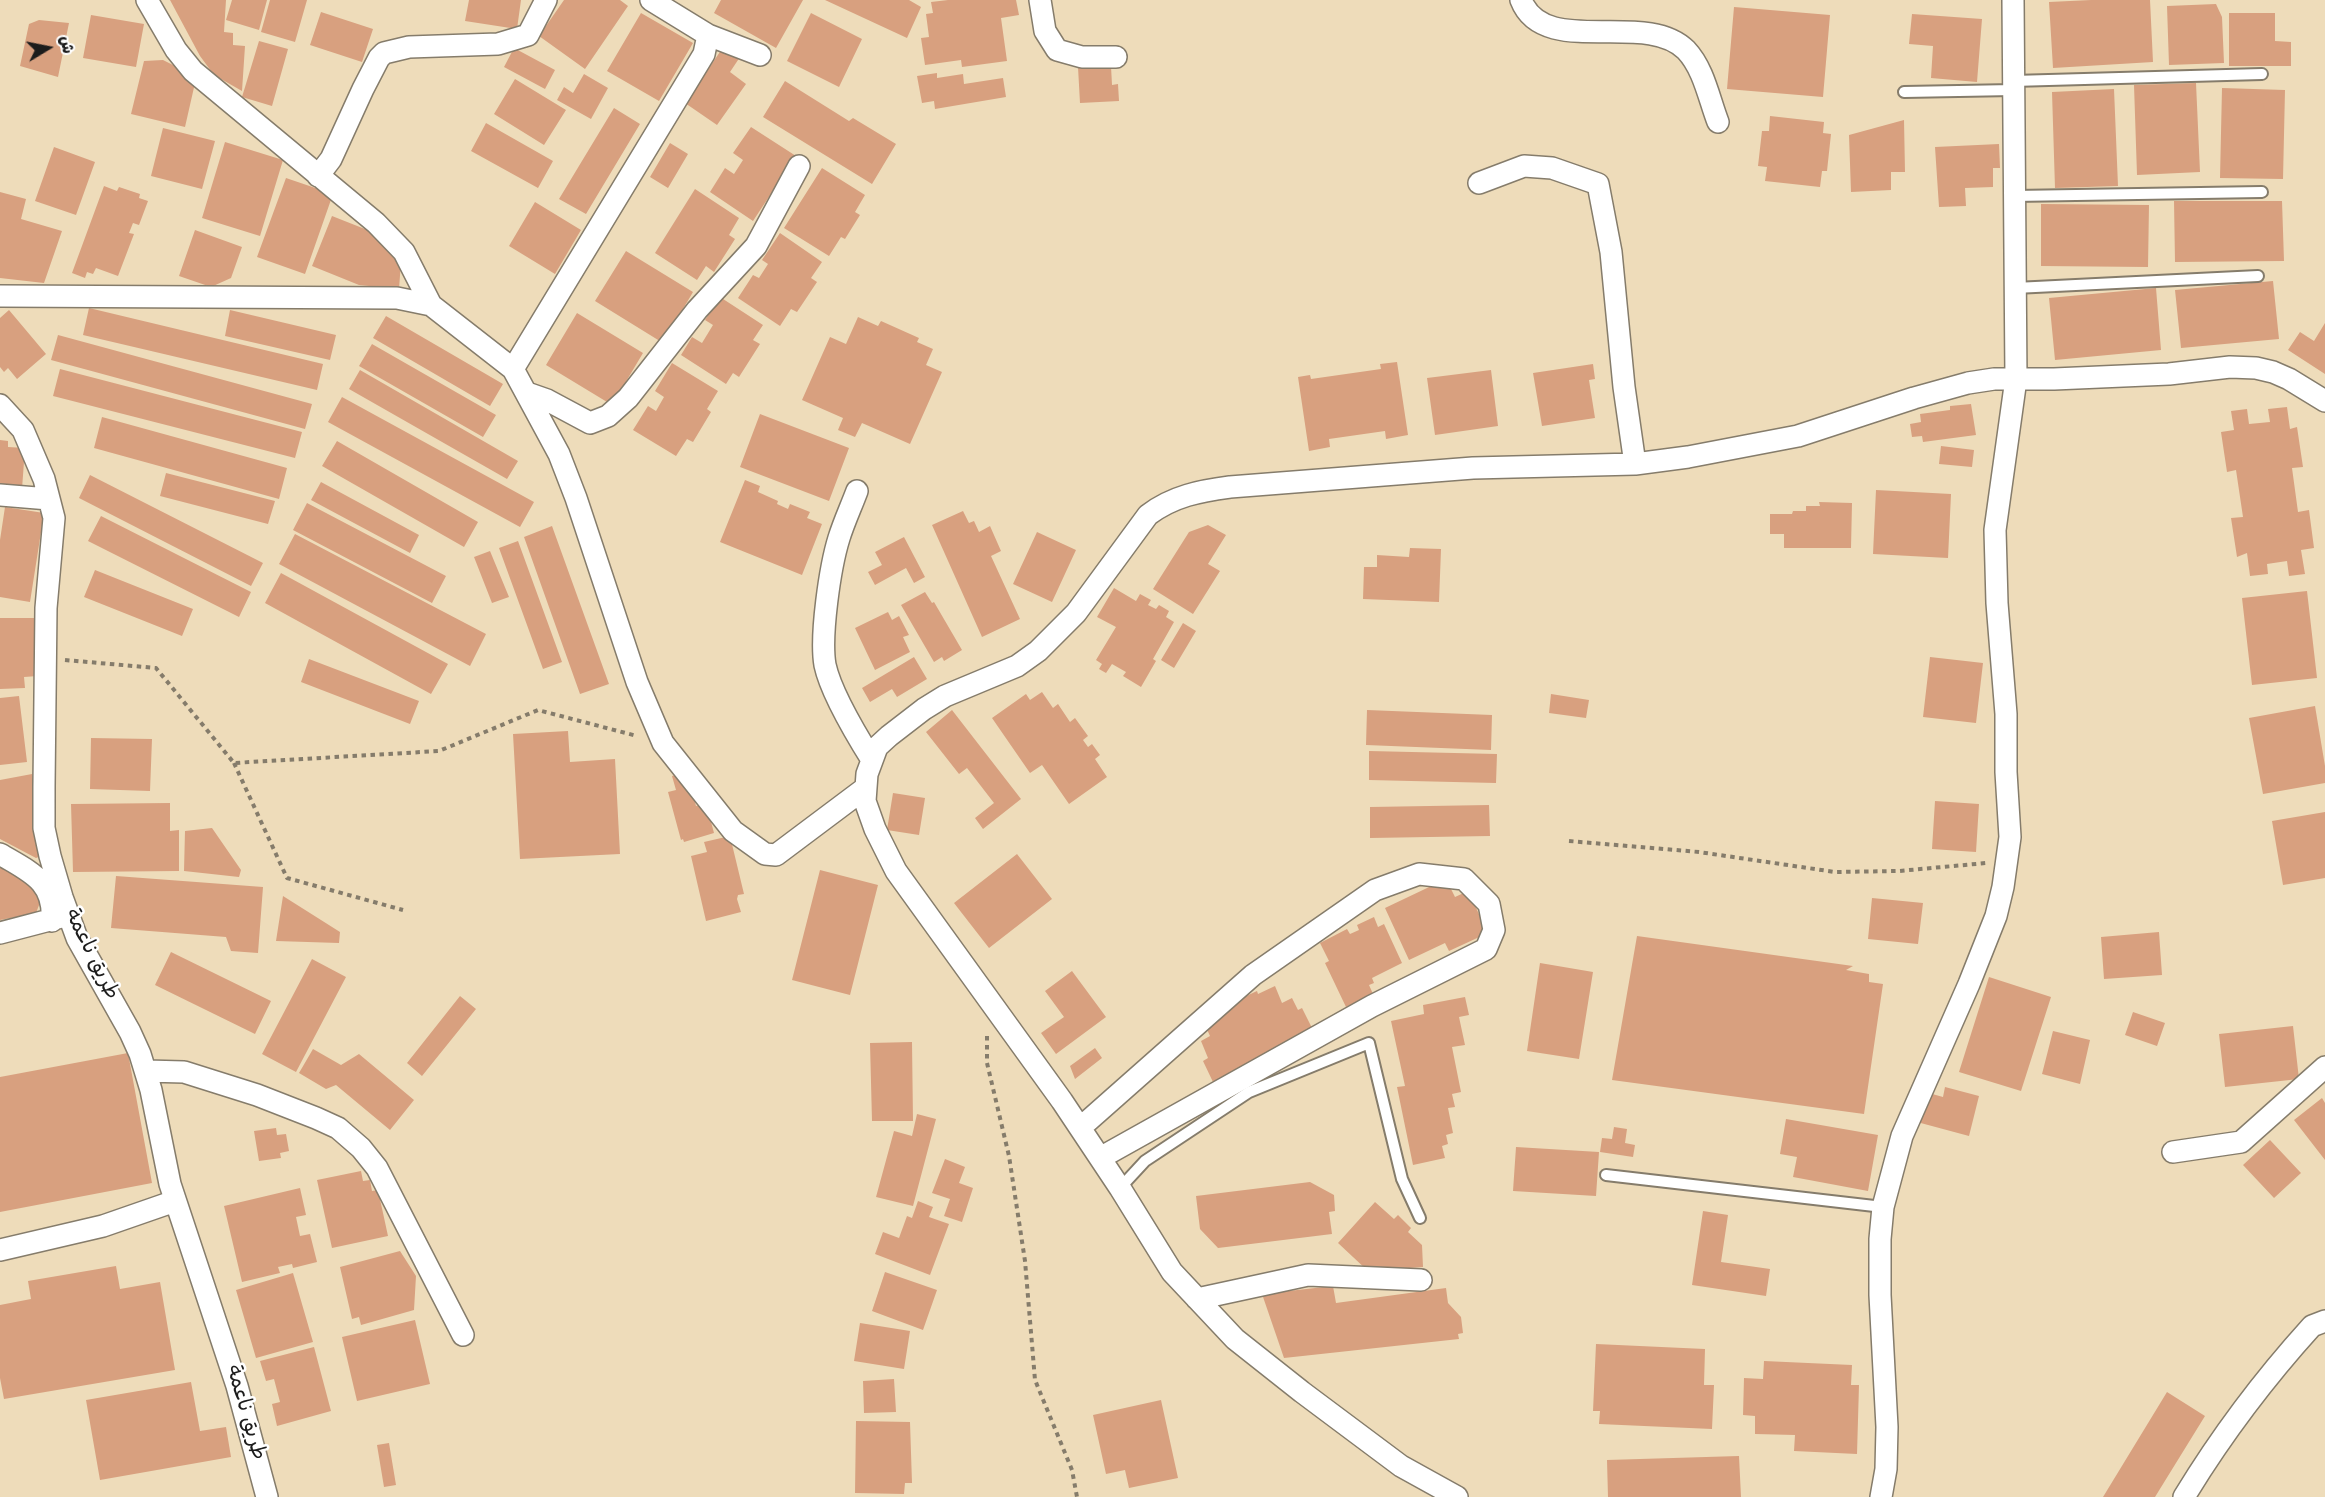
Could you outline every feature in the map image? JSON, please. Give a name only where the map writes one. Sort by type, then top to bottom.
[{"type":"street","points":[[147,0],[176,51],[193,71],[376,223],[404,252],[431,305],[513,369],[559,454],[576,498],[637,682],[663,743],[733,831],[771,856],[781,853],[864,789]]},
{"type":"street","points":[[318,176],[331,159],[363,88],[384,53],[409,47],[508,42],[528,35],[546,0]]},
{"type":"street","points":[[651,0],[708,35],[760,55]]},
{"type":"street","points":[[1040,0],[1045,31],[1057,50],[1082,57],[1116,57]]},
{"type":"street","points":[[1521,0],[1535,20],[1544,25],[1574,30],[1644,32],[1671,40],[1685,49],[1694,60],[1708,91],[1718,122]]},
{"type":"street","points":[[1881,1497],[1886,1469],[1887,1427],[1880,1272],[1880,1239],[1884,1207],[1902,1136],[1970,984],[1996,915],[2008,861],[2010,837],[2006,772],[2006,714],[1997,603],[1995,530],[2016,379],[2013,0]]},
{"type":"street","points":[[513,369],[704,54],[708,35]]},
{"type":"street","points":[[527,393],[548,400],[590,423],[600,420],[619,408],[697,310],[756,246],[799,165]]},
{"type":"street","points":[[1479,183],[1524,166],[1552,168],[1598,184],[1611,252],[1624,387],[1635,464]]},
{"type":"street","points":[[0,296],[397,298],[431,305]]},
{"type":"street","points":[[1457,1497],[1401,1466],[1302,1392],[1235,1339],[1172,1272],[1080,1128],[896,871],[874,829],[865,801],[864,789],[877,747],[924,708],[945,696],[1017,666],[1038,651],[1076,613],[1148,515],[1174,499],[1194,492],[1230,487],[1473,468],[1635,464],[1688,457],[1798,436],[1914,398],[1968,383],[1994,379],[2169,374],[2230,367],[2256,368],[2289,379],[2325,401]]},
{"type":"street","name":"طريق ناعمة","points":[[0,405],[22,430],[44,479],[54,518],[47,597],[44,828],[60,918],[77,938],[130,1032],[146,1071],[175,1202],[237,1386],[267,1497]]},
{"type":"street","points":[[857,491],[838,540],[828,593],[824,636],[825,664],[843,709],[872,760]]},
{"type":"street","points":[[0,495],[49,499]]},
{"type":"street","points":[[0,854],[36,876],[47,888],[52,905],[60,918],[0,933]]},
{"type":"street","points":[[1080,1128],[1253,975],[1375,890],[1419,874],[1464,879],[1489,904],[1494,930],[1486,949],[1372,1006],[1100,1158]]},
{"type":"street","points":[[2173,1152],[2241,1142],[2325,1067]]},
{"type":"street","points":[[146,1071],[184,1072],[257,1095],[338,1128],[361,1148],[377,1168],[463,1335]]},
{"type":"street","points":[[0,1250],[103,1226],[175,1202]]},
{"type":"street","points":[[1197,1299],[1308,1275],[1421,1280]]},
{"type":"street","points":[[2184,1497],[2222,1437],[2252,1396],[2312,1326],[2325,1321]]},
{"type":"lane","points":[[1904,92],[2262,74]]},
{"type":"lane","points":[[2014,196],[2262,192]]},
{"type":"lane","points":[[2015,288],[2258,276]]},
{"type":"lane","points":[[1120,1188],[1145,1161],[1249,1092],[1369,1042],[1402,1179],[1420,1218]]},
{"type":"lane","points":[[1606,1175],[1884,1207]]},
{"type":"path","points":[[46,658],[156,668],[234,763],[287,878],[403,910]]},
{"type":"path","points":[[234,763],[439,751],[538,710],[663,743]]},
{"type":"path","points":[[1569,841],[1699,852],[1835,872],[1899,871],[2008,861]]},
{"type":"path","points":[[988,999],[987,1063],[1009,1156],[1020,1226],[1035,1380],[1072,1470],[1077,1497]]},
{"type":"building","points":[[170,0],[226,0],[224,32],[233,33],[233,45],[245,46],[242,91],[214,75],[200,56]]},
{"type":"building","points":[[232,0],[267,0],[259,30],[226,20]]},
{"type":"building","points":[[270,0],[307,0],[295,42],[261,32]]},
{"type":"building","points":[[469,0],[521,0],[517,29],[465,21]]},
{"type":"building","points":[[564,0],[620,0],[628,6],[585,69],[539,36]]},
{"type":"building","points":[[721,0],[803,0],[776,48],[714,13]]},
{"type":"building","points":[[825,0],[909,0],[921,7],[907,38]]},
{"type":"building","points":[[1016,0],[1019,15],[1001,18],[1007,61],[962,67],[961,60],[925,65],[921,38],[929,37],[926,14],[933,13],[931,2]]},
{"type":"building","points":[[2150,0],[2153,62],[2053,68],[2049,2]]},
{"type":"building","points":[[2216,4],[2222,17],[2224,63],[2169,65],[2167,6]]},
{"type":"building","points":[[1734,7],[1830,15],[1823,97],[1727,89]]},
{"type":"building","points":[[321,12],[373,29],[362,62],[310,45]]},
{"type":"building","points":[[641,13],[693,43],[659,101],[607,71]]},
{"type":"building","points":[[811,13],[862,39],[839,87],[787,61]]},
{"type":"building","points":[[2229,13],[2275,13],[2275,41],[2291,42],[2291,66],[2229,66]]},
{"type":"building","points":[[1912,14],[1982,19],[1977,82],[1931,78],[1933,46],[1909,44]]},
{"type":"building","points":[[91,15],[144,24],[136,67],[83,58]]},
{"type":"building","points":[[39,20],[69,23],[58,77],[20,66],[29,24]]},
{"type":"building","points":[[259,41],[288,49],[272,106],[242,97]]},
{"type":"building","points":[[724,46],[740,57],[730,72],[746,84],[717,125],[685,103]]},
{"type":"building","points":[[514,48],[555,70],[545,89],[504,67]]},
{"type":"building","points":[[163,60],[191,74],[195,83],[185,127],[131,114],[144,61]]},
{"type":"building","points":[[1111,66],[1112,85],[1118,84],[1119,101],[1080,103],[1078,67]]},
{"type":"building","points":[[937,73],[937,78],[963,74],[964,84],[1003,78],[1006,97],[935,109],[934,101],[922,103],[917,76]]},
{"type":"building","points":[[584,74],[608,88],[591,119],[557,100],[564,87],[573,93]]},
{"type":"building","points":[[515,79],[566,110],[544,145],[494,114]]},
{"type":"building","points":[[785,81],[849,121],[853,118],[896,144],[872,184],[763,117]]},
{"type":"building","points":[[2196,83],[2200,172],[2137,175],[2134,85]]},
{"type":"building","points":[[2222,88],[2285,90],[2283,179],[2220,178]]},
{"type":"building","points":[[2114,89],[2118,186],[2055,188],[2052,92]]},
{"type":"building","points":[[614,108],[640,124],[586,214],[559,199]]},
{"type":"building","points":[[1770,116],[1824,122],[1823,133],[1831,134],[1827,171],[1822,171],[1820,187],[1765,181],[1767,167],[1758,166],[1762,131],[1769,131]]},
{"type":"building","points":[[1904,120],[1905,172],[1891,172],[1891,190],[1851,192],[1849,135]]},
{"type":"building","points":[[486,123],[553,161],[538,188],[471,151]]},
{"type":"building","points":[[751,127],[796,156],[753,221],[710,192],[725,168],[734,174],[743,160],[733,153]]},
{"type":"building","points":[[163,128],[215,141],[202,189],[151,176]]},
{"type":"building","points":[[225,142],[283,160],[260,236],[202,218]]},
{"type":"building","points":[[670,143],[688,154],[668,188],[650,177]]},
{"type":"building","points":[[1999,144],[2000,168],[1993,168],[1993,187],[1965,188],[1966,206],[1939,207],[1935,147]]},
{"type":"building","points":[[54,147],[95,162],[76,215],[35,201]]},
{"type":"building","points":[[822,168],[865,195],[855,212],[860,215],[845,239],[841,237],[829,256],[784,228]]},
{"type":"building","points":[[286,178],[333,194],[305,274],[257,257]]},
{"type":"building","points":[[104,186],[117,191],[119,187],[140,194],[139,198],[148,201],[139,225],[133,223],[129,233],[134,234],[118,276],[96,268],[93,274],[87,272],[85,278],[72,273]]},
{"type":"building","points":[[695,189],[739,218],[729,235],[735,239],[714,272],[706,266],[697,280],[655,253]]},
{"type":"building","points":[[0,192],[26,199],[21,219],[62,231],[44,283],[0,278]]},
{"type":"building","points":[[2174,201],[2282,201],[2284,261],[2175,262]]},
{"type":"building","points":[[535,202],[581,230],[555,274],[509,246]]},
{"type":"building","points":[[2041,204],[2149,205],[2148,267],[2041,266]]},
{"type":"building","points":[[332,216],[375,233],[401,262],[399,289],[359,285],[312,266]]},
{"type":"building","points":[[195,230],[242,247],[231,278],[211,287],[179,276]]},
{"type":"building","points":[[780,233],[822,262],[811,278],[817,282],[797,312],[791,309],[780,326],[738,298],[753,275],[759,278],[768,264],[762,260]]},
{"type":"building","points":[[626,251],[693,292],[663,343],[595,301]]},
{"type":"building","points":[[2273,281],[2279,339],[2181,348],[2175,290]]},
{"type":"building","points":[[2156,288],[2161,350],[2055,360],[2049,298]]},
{"type":"building","points":[[720,297],[763,325],[753,340],[760,344],[739,377],[733,373],[726,384],[681,355],[692,337],[702,343],[713,325],[705,320]]},
{"type":"building","points":[[89,308],[323,364],[317,390],[83,335]]},
{"type":"building","points":[[9,310],[46,354],[17,379],[8,368],[4,372],[0,367],[0,318]]},
{"type":"building","points":[[230,310],[336,335],[330,360],[225,336]]},
{"type":"building","points":[[577,313],[643,353],[612,405],[546,365]]},
{"type":"building","points":[[386,316],[503,384],[490,406],[373,338]]},
{"type":"building","points":[[858,317],[878,326],[881,321],[919,338],[917,342],[933,349],[926,365],[942,372],[910,444],[862,423],[855,437],[838,430],[843,418],[802,400],[830,337],[846,344]]},
{"type":"building","points":[[2325,323],[2325,374],[2288,350],[2300,332],[2314,341]]},
{"type":"building","points":[[58,335],[312,404],[305,429],[51,360]]},
{"type":"building","points":[[372,344],[496,415],[483,437],[359,366]]},
{"type":"building","points":[[1397,362],[1408,435],[1386,439],[1385,431],[1329,439],[1330,447],[1309,451],[1298,377],[1310,375],[1311,379],[1381,369],[1380,364]]},
{"type":"building","points":[[672,363],[718,391],[707,409],[711,412],[693,442],[687,439],[676,456],[633,430],[648,406],[656,411],[664,397],[655,391]]},
{"type":"building","points":[[1593,364],[1595,379],[1589,380],[1595,418],[1542,426],[1533,373]]},
{"type":"building","points":[[60,369],[302,432],[295,458],[53,396]]},
{"type":"building","points":[[360,370],[518,461],[507,479],[349,389]]},
{"type":"building","points":[[1491,370],[1498,426],[1435,435],[1427,378]]},
{"type":"building","points":[[342,397],[534,502],[520,527],[328,422]]},
{"type":"building","points":[[1971,404],[1976,435],[1923,442],[1922,436],[1912,437],[1910,424],[1921,422],[1920,414],[1950,410],[1950,406]]},
{"type":"building","points":[[2287,407],[2290,429],[2297,427],[2303,467],[2292,468],[2298,512],[2309,510],[2314,548],[2301,550],[2305,574],[2289,576],[2287,561],[2267,564],[2268,574],[2250,576],[2247,553],[2237,557],[2231,518],[2243,517],[2236,470],[2227,472],[2221,432],[2234,430],[2231,411],[2247,409],[2249,424],[2270,422],[2268,409]]},
{"type":"building","points":[[760,414],[849,448],[829,501],[740,467]]},
{"type":"building","points":[[102,417],[287,468],[279,499],[94,448]]},
{"type":"building","points":[[0,440],[8,441],[8,447],[25,448],[22,489],[0,488]]},
{"type":"building","points":[[337,441],[478,522],[464,547],[322,466]]},
{"type":"building","points":[[1941,446],[1974,450],[1972,467],[1939,464]]},
{"type":"building","points":[[166,473],[275,501],[268,524],[160,496]]},
{"type":"building","points":[[90,475],[263,563],[251,586],[79,498]]},
{"type":"building","points":[[745,480],[760,486],[758,492],[778,501],[777,504],[788,509],[790,504],[810,512],[807,518],[822,524],[802,575],[720,542]]},
{"type":"building","points":[[321,482],[419,535],[410,553],[311,500]]},
{"type":"building","points":[[1876,490],[1951,494],[1948,558],[1873,554]]},
{"type":"building","points":[[1819,502],[1852,503],[1851,548],[1784,548],[1784,534],[1770,534],[1770,514],[1792,514],[1793,511],[1806,511],[1806,506],[1820,506]]},
{"type":"building","points":[[307,503],[446,576],[432,603],[293,530]]},
{"type":"building","points":[[5,507],[44,513],[30,602],[0,597],[0,540]]},
{"type":"building","points":[[963,511],[969,523],[974,521],[979,532],[990,526],[1001,551],[991,556],[1020,619],[982,637],[932,525]]},
{"type":"building","points":[[101,516],[251,592],[239,617],[88,541]]},
{"type":"building","points":[[1208,525],[1226,535],[1208,564],[1220,571],[1193,614],[1153,589],[1189,532]]},
{"type":"building","points":[[552,526],[609,684],[580,694],[524,537]]},
{"type":"building","points":[[1037,532],[1076,550],[1052,602],[1013,584]]},
{"type":"building","points":[[295,534],[486,634],[470,666],[279,564]]},
{"type":"building","points":[[904,537],[925,577],[914,583],[906,568],[875,585],[868,572],[882,565],[875,552]]},
{"type":"building","points":[[518,541],[562,662],[543,669],[499,548]]},
{"type":"building","points":[[1410,548],[1441,549],[1439,602],[1363,599],[1364,567],[1377,567],[1377,555],[1409,557]]},
{"type":"building","points":[[490,551],[509,597],[492,603],[474,557]]},
{"type":"building","points":[[95,570],[193,609],[182,636],[84,597]]},
{"type":"building","points":[[281,573],[448,664],[431,694],[265,603]]},
{"type":"building","points":[[1114,588],[1136,601],[1140,594],[1151,600],[1148,605],[1156,609],[1159,605],[1169,611],[1166,617],[1174,622],[1153,659],[1156,661],[1141,687],[1123,676],[1126,672],[1112,664],[1106,673],[1099,669],[1102,664],[1096,660],[1116,627],[1097,617]]},
{"type":"building","points":[[2307,591],[2317,678],[2252,685],[2242,598]]},
{"type":"building","points":[[925,592],[932,603],[934,602],[962,650],[944,661],[942,657],[934,662],[901,605]]},
{"type":"building","points":[[888,612],[892,620],[899,616],[909,635],[903,637],[910,652],[875,670],[855,628]]},
{"type":"building","points":[[0,618],[36,618],[38,676],[24,677],[25,688],[0,689]]},
{"type":"building","points":[[1183,623],[1196,631],[1174,668],[1161,660]]},
{"type":"building","points":[[914,657],[927,679],[897,697],[892,689],[870,702],[862,688]]},
{"type":"building","points":[[1930,657],[1983,663],[1976,723],[1923,717]]},
{"type":"building","points":[[309,659],[419,701],[410,724],[301,682]]},
{"type":"building","points":[[1042,692],[1053,708],[1058,704],[1070,722],[1075,718],[1088,736],[1083,740],[1088,747],[1092,744],[1100,755],[1095,759],[1107,777],[1069,804],[1042,765],[1030,773],[992,718],[1026,694],[1030,700]]},
{"type":"building","points":[[1551,694],[1589,700],[1586,718],[1549,713]]},
{"type":"building","points":[[19,696],[27,762],[0,765],[0,698]]},
{"type":"building","points":[[2315,706],[2325,766],[2325,783],[2263,794],[2249,718]]},
{"type":"building","points":[[952,710],[1021,799],[983,829],[975,818],[994,803],[967,768],[959,774],[926,732]]},
{"type":"building","points":[[1367,710],[1492,715],[1491,750],[1366,745]]},
{"type":"building","points":[[568,731],[570,762],[615,759],[620,854],[520,859],[513,734]]},
{"type":"building","points":[[91,738],[152,739],[150,791],[90,789]]},
{"type":"building","points":[[1369,751],[1497,754],[1496,783],[1369,780]]},
{"type":"building","points":[[32,774],[44,855],[36,858],[0,839],[0,780]]},
{"type":"building","points":[[679,774],[690,781],[696,806],[706,803],[714,833],[684,842],[683,839],[681,840],[668,792],[676,790],[672,776]]},
{"type":"building","points":[[893,793],[925,798],[919,835],[887,830]]},
{"type":"building","points":[[1935,801],[1979,804],[1976,852],[1932,849]]},
{"type":"building","points":[[170,803],[170,831],[179,830],[179,871],[73,872],[71,804]]},
{"type":"building","points":[[1489,805],[1490,836],[1370,838],[1370,807]]},
{"type":"building","points":[[2325,812],[2325,878],[2283,885],[2272,821]]},
{"type":"building","points":[[212,828],[241,870],[239,877],[184,871],[185,831]]},
{"type":"building","points":[[730,836],[744,894],[738,895],[737,899],[741,912],[706,921],[691,856],[707,852],[704,842]]},
{"type":"building","points":[[1017,854],[1052,899],[989,948],[954,903]]},
{"type":"building","points":[[0,865],[38,887],[41,900],[36,913],[0,920]]},
{"type":"building","points":[[820,870],[878,885],[850,995],[792,980]]},
{"type":"building","points":[[116,876],[263,887],[258,953],[231,951],[226,937],[111,928]]},
{"type":"building","points":[[1446,879],[1455,897],[1468,891],[1488,933],[1449,951],[1445,943],[1409,960],[1385,908]]},
{"type":"building","points":[[283,896],[340,932],[339,943],[276,941]]},
{"type":"building","points":[[1872,898],[1923,903],[1918,944],[1868,939]]},
{"type":"building","points":[[1374,917],[1378,927],[1384,924],[1402,963],[1372,978],[1374,983],[1369,985],[1373,994],[1346,1007],[1325,963],[1329,961],[1320,943],[1347,929],[1350,934],[1359,930],[1357,925]]},
{"type":"building","points":[[2159,932],[2162,975],[2104,979],[2101,937]]},
{"type":"building","points":[[1637,936],[1853,966],[1846,970],[1869,974],[1869,982],[1883,984],[1864,1114],[1612,1080]]},
{"type":"building","points":[[171,952],[271,1001],[255,1034],[155,985]]},
{"type":"building","points":[[312,959],[346,977],[296,1072],[262,1054]]},
{"type":"building","points":[[1540,963],[1593,972],[1579,1059],[1527,1051]]},
{"type":"building","points":[[1072,971],[1106,1017],[1056,1054],[1041,1033],[1064,1017],[1045,991]]},
{"type":"building","points":[[1989,977],[2051,997],[2021,1091],[1959,1072]]},
{"type":"building","points":[[1275,986],[1282,1003],[1292,998],[1298,1010],[1302,1008],[1315,1034],[1213,1082],[1203,1061],[1208,1058],[1201,1041],[1210,1036],[1204,1023],[1216,1010],[1257,991],[1258,994]]},
{"type":"building","points":[[460,996],[476,1009],[422,1076],[407,1063]]},
{"type":"building","points":[[1465,997],[1469,1015],[1459,1017],[1465,1045],[1452,1047],[1461,1092],[1452,1094],[1455,1107],[1448,1108],[1453,1133],[1446,1135],[1448,1144],[1442,1146],[1445,1158],[1413,1165],[1397,1087],[1405,1086],[1391,1021],[1424,1014],[1423,1005]]},
{"type":"building","points":[[2133,1012],[2165,1023],[2157,1046],[2125,1035]]},
{"type":"building","points":[[2293,1026],[2299,1079],[2225,1087],[2219,1034]]},
{"type":"building","points":[[2053,1031],[2090,1040],[2080,1084],[2042,1074]]},
{"type":"building","points":[[912,1042],[913,1121],[872,1121],[870,1043]]},
{"type":"building","points":[[1095,1048],[1102,1058],[1075,1079],[1070,1066]]},
{"type":"building","points":[[313,1049],[341,1065],[359,1054],[414,1100],[390,1130],[336,1085],[326,1089],[299,1073]]},
{"type":"building","points":[[128,1053],[152,1183],[0,1212],[0,1077]]},
{"type":"building","points":[[1945,1087],[1979,1096],[1969,1136],[1917,1122],[1925,1092],[1943,1097]]},
{"type":"building","points":[[2322,1098],[2325,1103],[2325,1160],[2294,1120]]},
{"type":"building","points":[[917,1114],[936,1119],[913,1206],[876,1197],[894,1131],[912,1136]]},
{"type":"building","points":[[1786,1119],[1878,1135],[1868,1191],[1793,1177],[1797,1157],[1780,1154]]},
{"type":"building","points":[[1614,1127],[1627,1129],[1625,1143],[1635,1145],[1633,1157],[1600,1152],[1602,1138],[1612,1139]]},
{"type":"building","points":[[276,1128],[277,1135],[286,1134],[289,1151],[280,1153],[281,1158],[259,1161],[254,1131]]},
{"type":"building","points":[[2270,1140],[2301,1173],[2274,1198],[2243,1165]]},
{"type":"building","points":[[1516,1147],[1599,1152],[1596,1196],[1513,1191]]},
{"type":"building","points":[[945,1159],[965,1167],[959,1183],[973,1188],[962,1222],[944,1216],[950,1199],[932,1193]]},
{"type":"building","points":[[361,1171],[363,1181],[370,1180],[372,1191],[378,1190],[388,1236],[332,1248],[317,1180]]},
{"type":"building","points":[[1310,1182],[1334,1195],[1335,1211],[1329,1212],[1332,1234],[1218,1248],[1200,1229],[1196,1196]]},
{"type":"building","points":[[300,1188],[306,1215],[296,1217],[300,1236],[310,1234],[317,1262],[293,1268],[292,1264],[278,1267],[280,1273],[242,1282],[224,1206]]},
{"type":"building","points":[[918,1201],[933,1207],[929,1217],[949,1224],[930,1275],[875,1254],[883,1232],[899,1238],[907,1216],[912,1218]]},
{"type":"building","points":[[1375,1202],[1394,1219],[1398,1215],[1411,1228],[1408,1232],[1422,1245],[1423,1267],[1368,1271],[1338,1243]]},
{"type":"building","points":[[1703,1211],[1728,1215],[1721,1262],[1770,1269],[1766,1296],[1692,1285]]},
{"type":"building","points":[[400,1251],[416,1276],[414,1310],[361,1325],[359,1317],[352,1319],[340,1267]]},
{"type":"building","points":[[116,1266],[120,1289],[160,1282],[175,1370],[4,1399],[0,1378],[0,1305],[31,1299],[28,1281]]},
{"type":"building","points":[[885,1272],[937,1290],[923,1330],[872,1311]]},
{"type":"building","points":[[293,1273],[313,1342],[256,1358],[236,1290]]},
{"type":"building","points":[[1333,1286],[1336,1303],[1446,1288],[1448,1303],[1461,1317],[1463,1333],[1458,1334],[1459,1339],[1284,1358],[1262,1294]]},
{"type":"building","points":[[415,1320],[430,1384],[357,1401],[342,1337]]},
{"type":"building","points":[[860,1323],[910,1331],[904,1369],[854,1361]]},
{"type":"building","points":[[1596,1344],[1705,1349],[1704,1385],[1714,1385],[1712,1429],[1599,1424],[1600,1411],[1593,1411]]},
{"type":"building","points":[[314,1347],[331,1411],[277,1426],[272,1404],[280,1402],[274,1379],[266,1381],[260,1361]]},
{"type":"building","points":[[1764,1361],[1852,1365],[1851,1385],[1859,1385],[1857,1454],[1794,1451],[1795,1435],[1755,1434],[1755,1416],[1743,1415],[1744,1378],[1763,1379]]},
{"type":"building","points":[[894,1379],[896,1412],[864,1413],[863,1381]]},
{"type":"building","points":[[191,1382],[200,1431],[226,1427],[231,1457],[100,1480],[86,1400]]},
{"type":"building","points":[[2167,1392],[2205,1416],[2155,1497],[2103,1497]]},
{"type":"building","points":[[1161,1400],[1178,1478],[1129,1488],[1125,1470],[1106,1474],[1093,1415]]},
{"type":"building","points":[[856,1421],[910,1422],[912,1483],[905,1483],[904,1494],[855,1493]]},
{"type":"building","points":[[389,1443],[396,1485],[384,1487],[377,1445]]},
{"type":"building","points":[[1739,1456],[1741,1497],[1608,1497],[1607,1460]]}]
